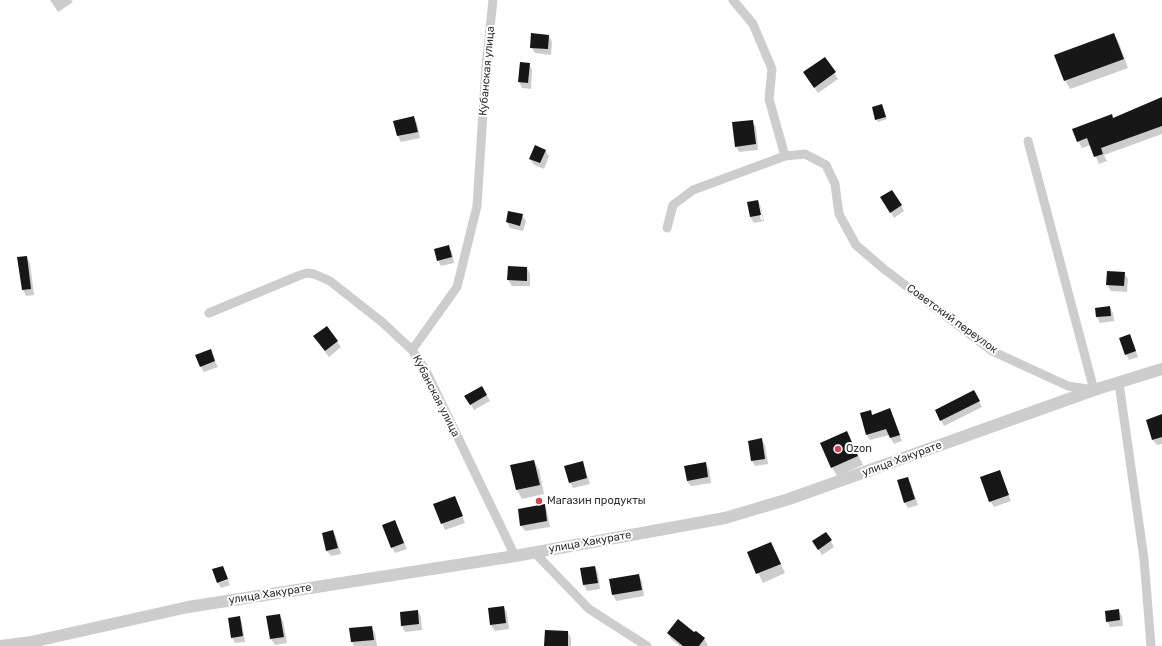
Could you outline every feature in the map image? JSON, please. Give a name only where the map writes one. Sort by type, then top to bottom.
[{"type":"street","name":"Кубанская улица","points":[[493,0],[486,66],[477,206],[457,287],[412,350],[426,371],[515,556]]},
{"type":"street","points":[[734,0],[753,24],[772,69],[769,99],[785,156]]},
{"type":"street","points":[[1028,141],[1094,390]]},
{"type":"street","name":"Советский переулок","points":[[668,228],[673,205],[694,190],[785,156],[805,154],[826,165],[834,184],[838,214],[856,245],[884,269],[992,350],[1068,386],[1094,390]]},
{"type":"street","points":[[209,313],[298,276],[314,274],[330,281],[382,322],[412,350]]},
{"type":"street","name":"улица Хакурате","points":[[0,646],[31,642],[188,607],[515,556],[725,518],[789,500],[1094,390],[1162,369]]},
{"type":"street","points":[[1119,383],[1144,559],[1151,646]]},
{"type":"street","points":[[534,552],[589,609],[647,646]]},
{"type":"building","points":[[531,33],[549,35],[548,49],[530,48]]},
{"type":"building","points":[[1114,33],[1124,59],[1064,81],[1054,55]]},
{"type":"building","points":[[825,57],[836,72],[814,88],[803,72]]},
{"type":"building","points":[[520,62],[530,63],[528,83],[518,82]]},
{"type":"building","points":[[1162,97],[1162,126],[1101,148],[1103,154],[1094,157],[1087,138],[1077,142],[1072,129],[1112,114],[1113,118]]},
{"type":"building","points":[[882,104],[886,117],[875,120],[872,107]]},
{"type":"building","points":[[414,116],[418,132],[397,136],[393,121]]},
{"type":"building","points":[[753,120],[756,144],[735,147],[732,122]]},
{"type":"building","points":[[535,145],[546,150],[540,163],[529,159]]},
{"type":"building","points":[[892,190],[902,205],[890,213],[880,197]]},
{"type":"building","points":[[758,200],[761,215],[750,217],[747,202]]},
{"type":"building","points":[[508,211],[523,214],[520,226],[506,222]]},
{"type":"building","points":[[449,245],[452,257],[437,261],[434,249]]},
{"type":"building","points":[[27,256],[31,289],[22,290],[17,257]]},
{"type":"building","points":[[508,266],[527,267],[527,281],[507,280]]},
{"type":"building","points":[[1107,271],[1125,272],[1124,286],[1106,285]]},
{"type":"building","points":[[1110,306],[1111,316],[1096,317],[1095,308]]},
{"type":"building","points":[[327,326],[338,341],[325,351],[313,336]]},
{"type":"building","points":[[1130,334],[1136,351],[1125,355],[1119,338]]},
{"type":"building","points":[[211,349],[215,361],[200,367],[195,355]]},
{"type":"building","points":[[482,386],[487,395],[470,405],[464,396]]},
{"type":"building","points":[[974,390],[980,401],[940,421],[935,410]]},
{"type":"building","points":[[890,408],[900,435],[890,438],[886,429],[866,435],[860,413],[871,410],[872,415]]},
{"type":"building","points":[[1162,414],[1162,437],[1152,440],[1146,420]]},
{"type":"building","points":[[847,431],[858,456],[831,468],[820,443]]},
{"type":"building","points":[[762,438],[765,459],[751,461],[748,441]]},
{"type":"building","points":[[534,460],[540,485],[516,490],[510,465]]},
{"type":"building","points":[[583,461],[587,478],[569,483],[564,466]]},
{"type":"building","points":[[706,462],[708,477],[687,481],[684,466]]},
{"type":"building","points":[[1000,470],[1009,495],[989,502],[980,477]]},
{"type":"building","points":[[908,477],[915,499],[904,503],[897,480]]},
{"type":"building","points":[[455,496],[463,516],[441,524],[433,504]]},
{"type":"building","points":[[545,504],[547,521],[520,526],[518,509]]},
{"type":"building","points":[[395,520],[404,543],[391,548],[382,525]]},
{"type":"building","points":[[333,530],[338,548],[326,551],[322,533]]},
{"type":"building","points":[[826,532],[832,540],[818,550],[812,541]]},
{"type":"building","points":[[771,542],[781,564],[756,574],[747,552]]},
{"type":"building","points":[[223,566],[228,579],[217,583],[212,569]]},
{"type":"building","points":[[595,566],[598,583],[583,585],[580,568]]},
{"type":"building","points":[[639,574],[642,590],[612,595],[609,579]]},
{"type":"building","points":[[504,606],[506,623],[490,625],[488,608]]},
{"type":"building","points":[[1119,609],[1120,620],[1106,622],[1105,611]]},
{"type":"building","points":[[418,610],[419,624],[401,626],[400,612]]},
{"type":"building","points":[[280,614],[284,637],[270,639],[266,616]]},
{"type":"building","points":[[240,616],[243,636],[231,638],[228,618]]},
{"type":"building","points":[[678,619],[694,632],[696,631],[705,638],[699,646],[683,646],[667,633]]},
{"type":"building","points":[[372,626],[374,640],[351,642],[349,628]]},
{"type":"building","points":[[545,630],[568,631],[568,646],[544,646]]},
{"type":"place","name":"Ozon","points":[[838,449]]},
{"type":"place","name":"Магазин продукты","points":[[539,501]]}]
